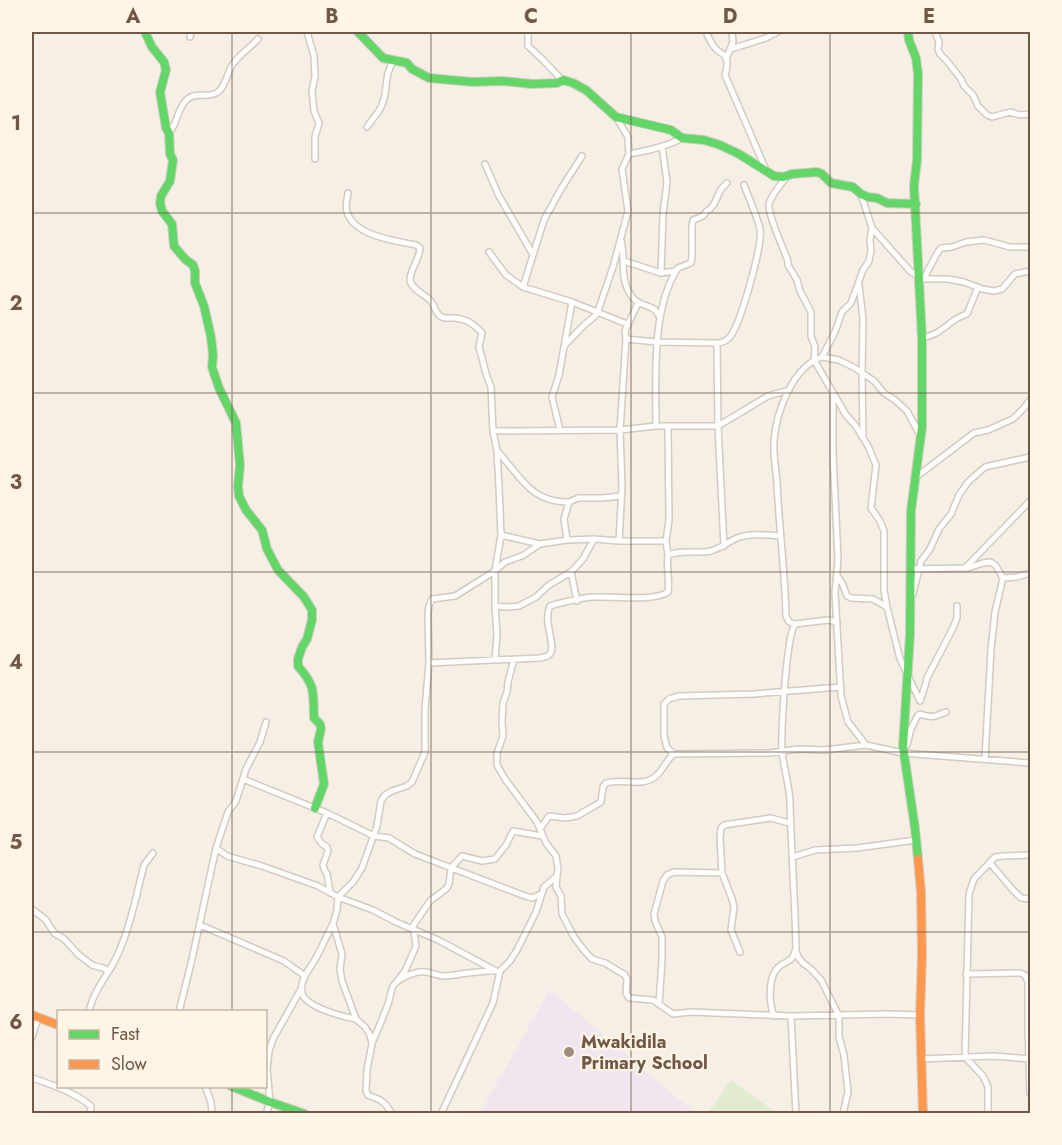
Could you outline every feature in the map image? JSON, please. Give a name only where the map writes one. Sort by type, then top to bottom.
[{"type":"street","points":[[146,32],[152,47],[164,62],[166,70],[160,92],[169,133],[170,154],[173,160],[170,181],[161,196],[160,203],[162,211],[172,224],[174,246],[193,265],[195,283],[204,306],[211,337],[212,367],[219,388],[236,423],[240,465],[239,496],[246,510],[262,530],[267,549],[278,570],[304,597],[312,610],[312,620],[298,659],[298,666],[313,688],[314,718],[320,724],[321,729],[318,742],[324,784],[315,808]]},
{"type":"street","points":[[307,32],[314,57],[315,77],[312,90],[314,111],[319,123],[315,137],[315,159]]},
{"type":"street","points":[[358,32],[383,58],[407,63],[412,69],[429,78],[532,84],[557,83],[563,80]]},
{"type":"street","points":[[528,32],[528,46],[559,77],[586,90],[616,117],[628,137],[629,154],[622,169],[628,211],[613,267],[596,315],[565,345]]},
{"type":"street","points":[[706,32],[711,42],[726,59],[728,81],[766,170]]},
{"type":"street","points":[[726,59],[733,42],[732,32]]},
{"type":"street","points":[[731,49],[766,38],[777,32]]},
{"type":"street","points":[[908,32],[908,41],[914,51],[918,74],[917,160],[914,186],[921,278],[922,427],[912,512],[915,569],[910,602],[903,750],[916,840],[921,903],[922,1113]]},
{"type":"street","points":[[935,32],[939,42],[938,52],[973,95],[981,110],[992,117],[1010,112],[1020,115],[1030,114]]},
{"type":"street","points":[[169,133],[184,103],[192,95],[212,95],[220,90],[232,65],[258,39]]},
{"type":"street","points":[[367,128],[382,106],[389,67],[394,60]]},
{"type":"street","points":[[616,117],[671,130],[682,138],[704,140],[720,145],[774,176],[783,177],[816,172],[822,174],[831,183],[854,186],[861,194],[873,228],[911,272],[921,278],[948,279],[994,291],[1002,289],[1015,274],[1030,271]]},
{"type":"street","points":[[629,154],[674,143],[682,138]]},
{"type":"street","points":[[661,273],[663,214],[667,182],[662,146]]},
{"type":"street","points":[[523,286],[544,220],[582,156]]},
{"type":"street","points":[[485,164],[499,196],[532,253]]},
{"type":"street","points":[[788,175],[778,187],[769,205],[770,214],[788,265],[811,312],[811,336],[815,347],[814,360],[846,415],[868,446],[876,465],[871,508],[884,531],[884,590],[887,607],[900,659],[920,701],[927,678],[955,624],[957,606]]},
{"type":"street","points":[[656,426],[657,342],[668,286],[678,268],[691,263],[693,220],[703,216],[710,209],[727,183]]},
{"type":"street","points":[[626,339],[717,344],[723,343],[730,337],[745,299],[757,257],[760,231],[744,185]]},
{"type":"street","points":[[348,194],[346,209],[356,225],[381,239],[416,245],[420,248],[410,281],[412,286],[431,301],[438,314],[443,318],[468,321],[482,333],[479,347],[491,387],[501,535],[495,571],[497,634],[495,660]]},
{"type":"street","points":[[861,194],[887,203],[916,204]]},
{"type":"street","points":[[822,357],[842,312],[851,303],[870,258],[873,228]]},
{"type":"street","points":[[621,238],[626,288],[638,303],[653,309],[660,318]]},
{"type":"street","points":[[921,278],[941,248],[984,240],[1010,247],[1030,248]]},
{"type":"street","points":[[489,252],[506,275],[523,286],[598,311],[627,324]]},
{"type":"street","points":[[624,261],[661,273],[675,272]]},
{"type":"street","points":[[859,284],[863,319],[863,439]]},
{"type":"street","points":[[922,338],[933,336],[967,314],[978,287]]},
{"type":"street","points":[[560,430],[552,397],[559,375],[572,302]]},
{"type":"street","points":[[619,541],[620,430],[625,331],[638,303]]},
{"type":"street","points":[[717,344],[718,426],[724,546]]},
{"type":"street","points":[[837,622],[828,620],[795,624],[789,622],[786,616],[774,442],[780,412],[789,390],[803,369],[814,360],[822,357],[839,360],[874,381],[884,393],[908,411],[921,437]]},
{"type":"street","points":[[493,431],[620,430],[656,426],[718,426],[768,396],[789,390]]},
{"type":"street","points":[[834,392],[833,453],[838,559],[835,592],[841,687],[848,722],[866,745]]},
{"type":"street","points":[[916,477],[974,433],[988,430],[1013,419],[1030,400]]},
{"type":"street","points":[[429,663],[540,658],[550,654],[553,650],[547,625],[547,611],[550,606],[590,597],[642,597],[664,595],[668,592],[666,541],[669,520],[668,427]]},
{"type":"street","points":[[497,451],[533,491],[555,502],[568,502],[578,498],[621,496]]},
{"type":"street","points":[[915,569],[930,549],[939,529],[951,514],[958,495],[968,482],[985,467],[1030,456]]},
{"type":"street","points":[[966,567],[1030,501]]},
{"type":"street","points":[[567,540],[564,519],[568,502]]},
{"type":"street","points":[[501,535],[540,544],[594,539],[666,541]]},
{"type":"street","points":[[668,555],[714,550],[738,538],[754,535],[780,536]]},
{"type":"street","points":[[495,606],[519,606],[536,597],[549,585],[571,572],[583,559],[594,539]]},
{"type":"street","points":[[357,1019],[336,1014],[313,1004],[305,999],[302,993],[303,986],[305,976],[333,924],[338,897],[353,882],[362,868],[379,819],[381,801],[392,790],[407,786],[412,782],[425,752],[429,606],[432,599],[455,596],[495,571],[505,562],[522,556],[540,544]]},
{"type":"street","points":[[915,569],[968,568],[991,562],[1003,578],[995,612],[991,649],[985,759]]},
{"type":"street","points":[[571,572],[577,601]]},
{"type":"street","points":[[1003,578],[1017,578],[1030,573]]},
{"type":"street","points":[[837,575],[847,596],[873,599],[887,607]]},
{"type":"street","points":[[795,624],[792,628],[789,648],[782,752],[790,799],[789,823],[793,857],[796,948],[802,963],[811,969],[820,980],[838,1016],[848,1092],[843,1113]]},
{"type":"street","points":[[514,659],[503,703],[503,736],[497,753],[497,765],[532,814],[555,856],[558,869],[556,887],[561,896],[562,914],[583,949],[592,959],[605,963],[625,975],[626,993],[629,998],[653,1000],[672,1014],[722,1012],[774,1016],[920,1015]]},
{"type":"street","points":[[841,687],[754,694],[679,696],[669,699],[664,704],[664,736],[667,747],[674,753],[770,753],[866,745],[1030,763]]},
{"type":"street","points":[[903,750],[918,715],[935,717],[946,712]]},
{"type":"street","points":[[179,1010],[216,848],[228,812],[236,801],[246,769],[260,742],[266,722]]},
{"type":"street","points":[[540,829],[549,816],[565,818],[578,816],[601,802],[603,787],[606,783],[618,780],[644,783],[651,780],[659,774],[667,759],[674,753]]},
{"type":"street","points":[[243,779],[327,813],[374,836],[389,838],[415,854],[451,868],[525,896],[532,898],[541,894]]},
{"type":"street","points":[[327,813],[317,837],[328,851],[323,865],[330,892]]},
{"type":"street","points":[[740,952],[731,930],[734,907],[722,873],[721,828],[724,825],[771,818],[789,823]]},
{"type":"street","points":[[392,1113],[380,1100],[368,1095],[366,1091],[367,1070],[372,1044],[393,987],[405,971],[416,946],[414,926],[430,901],[446,889],[451,868],[462,856],[482,861],[495,859],[513,831],[542,836]]},
{"type":"street","points":[[793,857],[815,850],[857,848],[916,840]]},
{"type":"street","points":[[216,848],[227,856],[318,886],[338,897],[373,910],[438,940],[498,971]]},
{"type":"street","points":[[89,1010],[93,998],[118,955],[144,864],[153,853]]},
{"type":"street","points":[[988,1113],[988,1087],[983,1076],[965,1057],[969,894],[974,879],[995,857],[1030,855]]},
{"type":"street","points":[[990,863],[1011,889],[1021,898],[1030,899]]},
{"type":"street","points":[[659,1004],[662,937],[654,914],[663,881],[667,875],[674,872],[722,873]]},
{"type":"street","points":[[398,980],[416,973],[427,972],[439,976],[498,971],[510,961],[517,950],[536,912],[544,887],[557,876]]},
{"type":"street","points":[[32,909],[46,920],[54,933],[64,939],[79,955],[92,964],[109,971]]},
{"type":"street","points":[[333,924],[342,954],[340,969],[342,981],[357,1019],[370,1035],[372,1044]]},
{"type":"street","points":[[200,925],[284,961],[305,976]]},
{"type":"street","points":[[774,1016],[770,1005],[772,980],[775,971],[793,957],[796,948]]},
{"type":"street","points":[[441,1113],[493,1003],[498,971]]},
{"type":"street","points":[[966,974],[1028,974],[1030,1093]]},
{"type":"street","points":[[266,1113],[270,1102],[267,1069],[269,1052],[273,1039],[303,986]]},
{"type":"street","points":[[791,1016],[796,1113]]},
{"type":"street","points":[[32,1037],[35,1017],[57,1025]]},
{"type":"street","points":[[921,1059],[993,1056],[1030,1059]]},
{"type":"street","points":[[32,1078],[57,1087]]},
{"type":"street","points":[[60,1088],[91,1106],[90,1113]]},
{"type":"street","points":[[206,1088],[212,1113]]},
{"type":"street","points":[[236,1088],[305,1113]]},
{"type":"shaded area","name":"Mwakidila Primary School","points":[[550,990],[695,1113],[480,1113]]},
{"type":"green space","points":[[731,1080],[777,1113],[708,1113]]},
{"type":"traffic: fast","points":[[145,32],[152,47],[164,62],[166,70],[160,92],[166,128],[169,133],[170,154],[173,160],[170,181],[161,196],[160,203],[162,211],[172,224],[174,246],[193,265],[195,283],[204,306],[211,337],[212,367],[219,388],[236,423],[240,465],[239,496],[246,510],[262,530],[267,549],[278,570],[304,597],[312,610],[312,620],[298,659],[298,666],[311,685],[314,718],[320,724],[321,729],[318,742],[324,784],[315,808]]},
{"type":"traffic: fast","points":[[358,32],[383,58],[407,63],[412,69],[429,78],[532,84],[557,83],[563,80],[586,90],[616,117],[671,130],[682,138],[704,140],[720,145],[774,176],[783,177],[817,172],[831,183],[853,187],[868,197],[887,203],[916,204]]},
{"type":"traffic: fast","points":[[908,32],[918,74],[917,160],[914,186],[922,338],[922,427],[911,511],[910,634],[903,747],[918,859]]},
{"type":"traffic: fast","points":[[236,1088],[305,1114]]},
{"type":"traffic: slow","points":[[918,859],[921,892],[920,1015],[923,1114]]},
{"type":"traffic: slow","points":[[32,1015],[57,1025]]},
{"type":"place","name":"Mwakidila Primary School","points":[[569,1052]]}]
